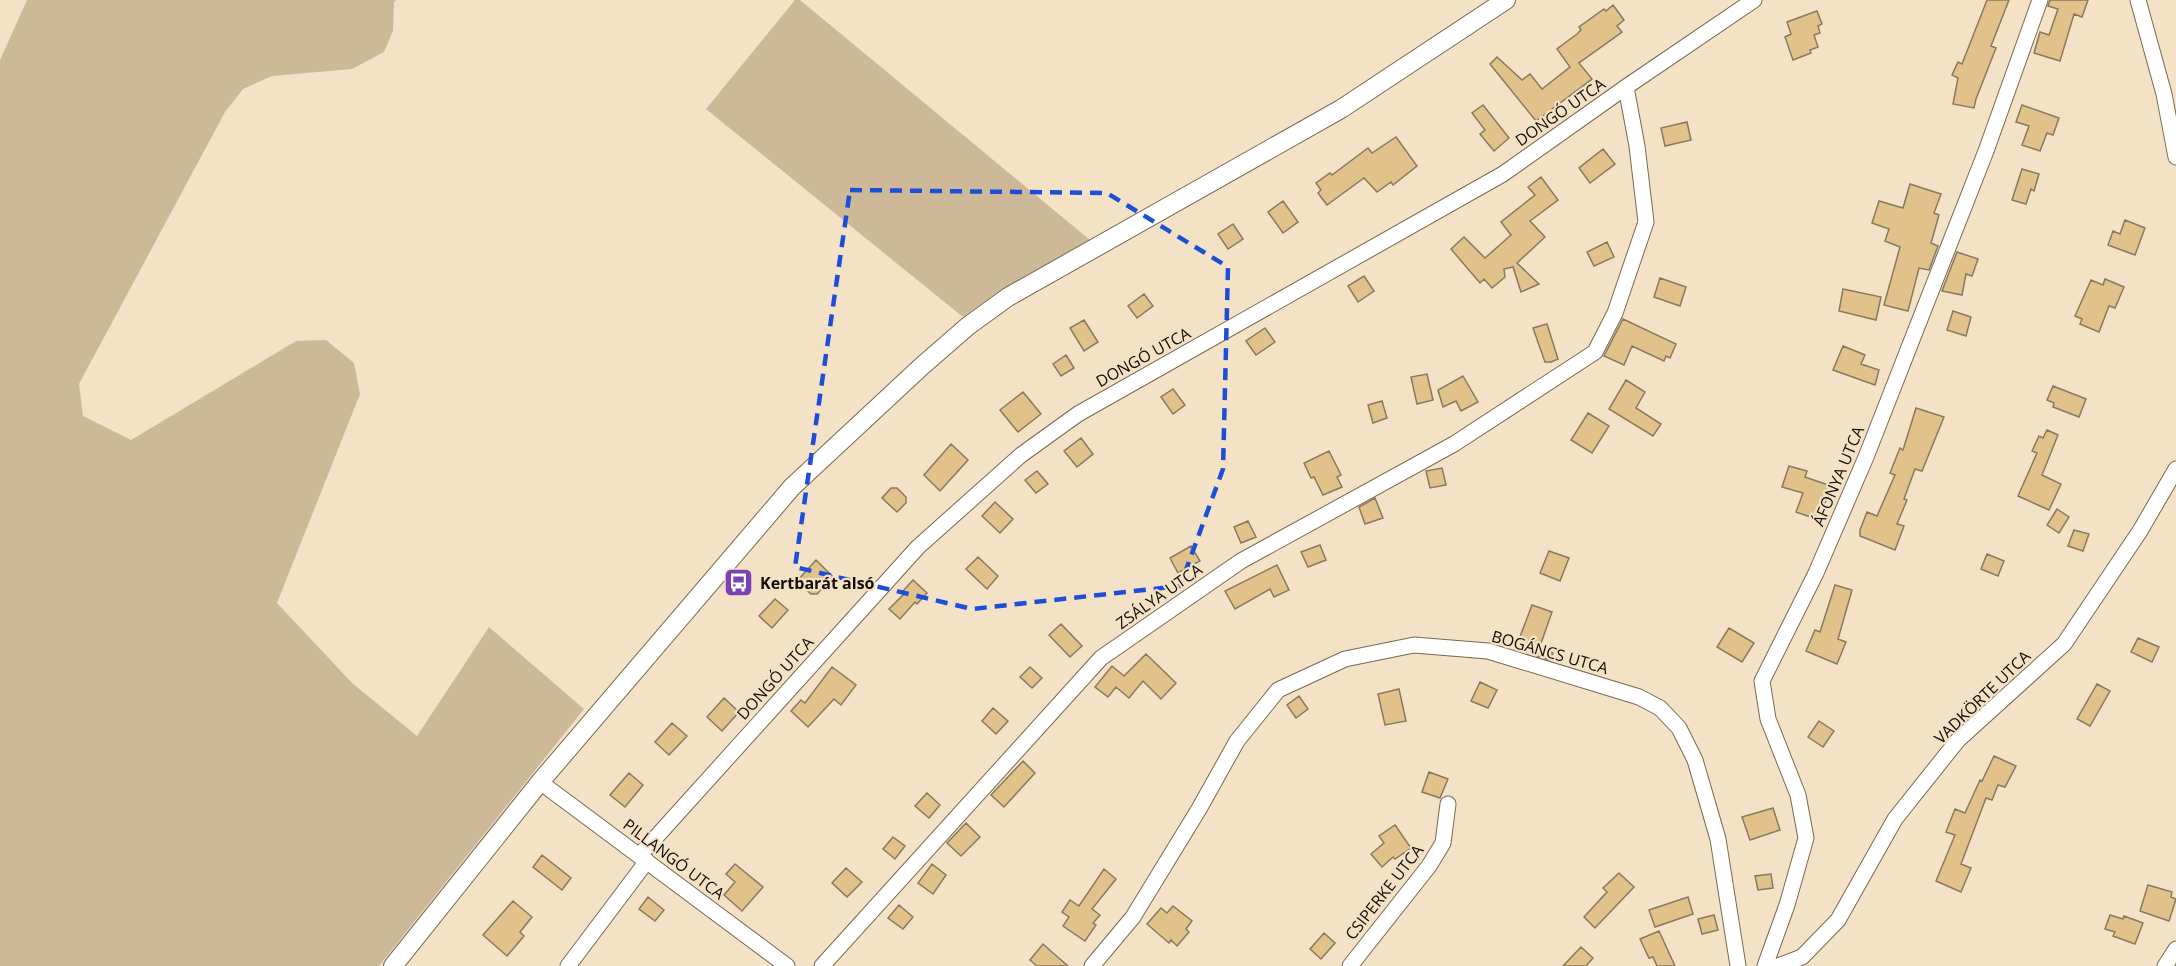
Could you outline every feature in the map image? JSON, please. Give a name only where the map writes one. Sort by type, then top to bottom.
[{"type":"street","points":[[393,966],[540,782],[792,487],[968,326],[1008,297],[1341,109],[1506,0]]},
{"type":"street","name":"DONGÓ UTCA","points":[[568,966],[643,859],[918,547],[1021,455],[1078,414],[1503,174],[1754,0]]},
{"type":"street","name":"ÁFONYA UTCA","points":[[1765,966],[1787,905],[1806,838],[1798,795],[1768,719],[1762,681],[1816,573],[1866,457],[1986,151],[2040,0]]},
{"type":"street","points":[[2138,0],[2164,94],[2176,157]]},
{"type":"street","name":"ZSÁLYA UTCA","points":[[822,966],[1101,658],[1241,561],[1454,444],[1595,352],[1615,313],[1646,222],[1637,146],[1626,87]]},
{"type":"street","name":"VADKÖRTE UTCA","points":[[1778,966],[1802,957],[1838,920],[1895,819],[1958,740],[2064,644],[2140,531],[2176,469]]},
{"type":"street","name":"BOGÁNCS UTCA","points":[[1092,966],[1133,917],[1199,809],[1237,741],[1278,690],[1345,658],[1414,645],[1488,651],[1639,696],[1660,708],[1679,728],[1698,772],[1718,839],[1738,966]]},
{"type":"street","name":"PILLANGÓ UTCA","points":[[540,782],[787,966]]},
{"type":"street","name":"CSIPERKE UTCA","points":[[1350,966],[1429,866],[1443,843],[1448,804]]},
{"type":"street","points":[[2165,966],[2176,949]]},
{"type":"highlighted area","points":[[850,190],[1107,193],[1228,267],[1223,469],[1180,586],[972,609],[795,567]]},
{"type":"shaded area","points":[[27,0],[396,0],[393,31],[384,52],[352,69],[272,76],[243,89],[225,112],[79,384],[83,416],[131,440],[296,341],[326,340],[354,363],[360,394],[277,603],[352,683],[417,736],[489,627],[584,709],[379,966],[0,966],[0,60]]},
{"type":"shaded area","points":[[795,0],[800,0],[1090,240],[1002,289],[963,317],[706,109]]},
{"type":"building","points":[[1987,0],[2009,0],[1991,46],[1996,48],[1974,108],[1953,104],[1958,78],[1952,75],[1958,62],[1962,64]]},
{"type":"building","points":[[2050,0],[2088,0],[2082,17],[2074,14],[2060,61],[2034,53],[2040,32],[2049,35],[2058,9],[2048,6]]},
{"type":"building","points":[[1613,5],[1624,20],[1617,26],[1622,32],[1579,63],[1592,79],[1536,121],[1490,64],[1497,57],[1522,80],[1530,74],[1542,89],[1570,67],[1557,49],[1581,30],[1579,27]]},
{"type":"building","points":[[1817,11],[1822,24],[1818,26],[1820,33],[1814,35],[1818,47],[1810,50],[1811,53],[1793,60],[1785,37],[1791,34],[1787,22]]},
{"type":"building","points":[[1483,105],[1509,138],[1494,151],[1480,134],[1485,130],[1472,113]]},
{"type":"building","points":[[2022,105],[2059,118],[2053,135],[2047,133],[2040,151],[2022,145],[2029,126],[2016,122]]},
{"type":"building","points":[[1687,122],[1691,140],[1665,146],[1661,128]]},
{"type":"building","points":[[1396,137],[1417,166],[1393,185],[1391,182],[1377,192],[1364,178],[1327,205],[1318,193],[1321,190],[1316,183],[1330,173],[1332,175],[1368,148],[1372,153]]},
{"type":"building","points":[[1603,149],[1615,164],[1590,183],[1579,168]]},
{"type":"building","points":[[2022,169],[2039,174],[2034,191],[2031,189],[2026,204],[2012,200]]},
{"type":"building","points":[[1541,177],[1558,200],[1530,221],[1545,237],[1517,263],[1539,284],[1521,292],[1513,267],[1504,269],[1505,277],[1492,288],[1484,279],[1480,283],[1451,249],[1464,237],[1485,258],[1511,235],[1501,222],[1535,195],[1528,187]]},
{"type":"building","points":[[1910,184],[1941,194],[1934,213],[1939,215],[1931,243],[1938,246],[1929,270],[1919,268],[1908,311],[1884,305],[1900,247],[1885,241],[1889,229],[1872,223],[1879,201],[1903,208]]},
{"type":"building","points":[[1283,201],[1298,222],[1283,233],[1268,212]]},
{"type":"building","points":[[2125,220],[2145,228],[2135,255],[2108,245],[2113,231],[2120,234]]},
{"type":"building","points":[[1233,224],[1243,239],[1228,249],[1218,234]]},
{"type":"building","points":[[1607,242],[1614,257],[1594,266],[1587,252]]},
{"type":"building","points":[[1957,252],[1978,259],[1972,276],[1966,274],[1962,295],[1942,291]]},
{"type":"building","points":[[1364,276],[1374,291],[1358,302],[1348,286]]},
{"type":"building","points":[[1660,278],[1686,287],[1680,306],[1654,297]]},
{"type":"building","points":[[2105,279],[2124,287],[2115,308],[2109,306],[2099,332],[2080,324],[2082,319],[2075,316],[2091,280],[2103,285]]},
{"type":"building","points":[[1843,289],[1881,297],[1876,320],[1839,311]]},
{"type":"building","points":[[1144,294],[1153,306],[1137,318],[1128,306]]},
{"type":"building","points":[[1953,311],[1971,317],[1966,336],[1947,330]]},
{"type":"building","points":[[1623,319],[1676,344],[1670,358],[1666,356],[1664,361],[1632,346],[1624,365],[1604,356]]},
{"type":"building","points":[[1084,320],[1098,342],[1084,351],[1070,328]]},
{"type":"building","points":[[1547,324],[1558,359],[1551,362],[1545,362],[1533,328]]},
{"type":"building","points":[[1265,328],[1275,342],[1256,355],[1246,341]]},
{"type":"building","points":[[1843,346],[1865,355],[1861,364],[1879,370],[1875,385],[1833,370]]},
{"type":"building","points":[[1066,355],[1074,368],[1061,376],[1053,364]]},
{"type":"building","points":[[1427,374],[1433,400],[1417,404],[1411,377]]},
{"type":"building","points":[[1463,376],[1478,402],[1461,411],[1456,401],[1443,407],[1438,390]]},
{"type":"building","points":[[1626,380],[1645,392],[1636,408],[1661,424],[1653,436],[1609,409]]},
{"type":"building","points":[[2053,386],[2086,399],[2079,417],[2053,407],[2054,403],[2047,400]]},
{"type":"building","points":[[1173,389],[1185,405],[1173,414],[1161,397]]},
{"type":"building","points":[[1023,392],[1041,414],[1018,432],[1000,410]]},
{"type":"building","points":[[1382,401],[1387,418],[1373,423],[1368,405]]},
{"type":"building","points":[[1916,408],[1944,417],[1922,471],[1915,469],[1904,499],[1907,500],[1897,524],[1904,526],[1895,550],[1860,536],[1860,530],[1867,512],[1877,516],[1895,475],[1890,473],[1900,448],[1903,450]]},
{"type":"building","points":[[1588,413],[1609,426],[1592,453],[1571,440]]},
{"type":"building","points":[[2047,430],[2058,435],[2042,475],[2061,484],[2049,510],[2018,496],[2037,453],[2032,451],[2039,436],[2043,438]]},
{"type":"building","points":[[1081,438],[1093,454],[1077,467],[1064,451]]},
{"type":"building","points":[[951,444],[968,460],[940,491],[924,475]]},
{"type":"building","points":[[1329,451],[1341,475],[1337,477],[1342,487],[1323,495],[1304,463]]},
{"type":"building","points":[[1789,466],[1807,471],[1805,477],[1831,486],[1819,520],[1796,512],[1803,493],[1782,487]]},
{"type":"building","points":[[1442,468],[1446,485],[1430,488],[1426,471]]},
{"type":"building","points":[[1037,471],[1048,484],[1036,493],[1025,480]]},
{"type":"building","points":[[891,488],[897,488],[906,497],[906,503],[897,512],[882,498]]},
{"type":"building","points":[[1375,498],[1383,518],[1365,524],[1359,507]]},
{"type":"building","points":[[995,502],[1013,519],[1000,533],[982,516]]},
{"type":"building","points":[[2057,509],[2069,517],[2059,533],[2047,525]]},
{"type":"building","points":[[1248,521],[1256,537],[1241,543],[1234,527]]},
{"type":"building","points":[[2074,530],[2089,534],[2083,551],[2068,546]]},
{"type":"building","points":[[1320,545],[1326,560],[1308,567],[1301,552]]},
{"type":"building","points":[[1191,546],[1200,561],[1178,573],[1170,558]]},
{"type":"building","points":[[1549,551],[1569,558],[1560,581],[1540,573]]},
{"type":"building","points":[[1987,554],[2004,561],[1998,576],[1981,569]]},
{"type":"building","points":[[978,557],[998,576],[987,589],[966,569]]},
{"type":"building","points":[[816,560],[833,577],[817,594],[811,594],[797,581]]},
{"type":"building","points":[[1277,565],[1289,590],[1274,597],[1270,589],[1235,609],[1225,591]]},
{"type":"building","points":[[913,580],[927,593],[917,604],[915,602],[900,619],[889,609],[905,593],[903,591]]},
{"type":"building","points":[[1835,585],[1852,590],[1838,639],[1846,642],[1837,664],[1806,651],[1815,630],[1820,632]]},
{"type":"building","points":[[775,599],[788,610],[772,628],[759,616]]},
{"type":"building","points":[[1532,605],[1552,612],[1539,649],[1518,642]]},
{"type":"building","points":[[1061,624],[1082,646],[1070,657],[1049,635]]},
{"type":"building","points":[[1729,628],[1754,643],[1742,662],[1717,647]]},
{"type":"building","points":[[2138,638],[2159,647],[2152,662],[2131,652]]},
{"type":"building","points":[[1540,648],[1553,653],[1550,660],[1536,656]]},
{"type":"building","points":[[1146,654],[1176,683],[1161,699],[1143,681],[1129,698],[1116,687],[1108,697],[1095,687],[1112,666],[1124,676]]},
{"type":"building","points":[[832,667],[856,685],[841,705],[834,699],[808,727],[791,711],[801,700],[805,703]]},
{"type":"building","points":[[1030,667],[1042,678],[1032,688],[1020,677]]},
{"type":"building","points":[[1480,682],[1497,690],[1488,708],[1471,701]]},
{"type":"building","points":[[2097,684],[2110,691],[2090,726],[2077,719]]},
{"type":"building","points":[[1399,689],[1406,721],[1385,725],[1378,694]]},
{"type":"building","points":[[1299,696],[1308,709],[1296,718],[1287,705]]},
{"type":"building","points":[[724,698],[739,712],[722,731],[707,717]]},
{"type":"building","points":[[993,708],[1008,721],[996,734],[982,721]]},
{"type":"building","points":[[1819,721],[1834,731],[1823,747],[1808,737]]},
{"type":"building","points":[[672,723],[687,736],[669,755],[655,742]]},
{"type":"building","points":[[1994,756],[2016,766],[2005,787],[1998,785],[1992,800],[1986,798],[1961,864],[1971,868],[1961,892],[1936,881],[1955,835],[1946,832],[1955,809],[1965,813]]},
{"type":"building","points":[[1023,761],[1035,773],[1004,807],[991,795]]},
{"type":"building","points":[[1429,772],[1448,779],[1440,798],[1422,792]]},
{"type":"building","points":[[629,773],[643,785],[625,807],[610,795]]},
{"type":"building","points":[[927,793],[940,805],[929,818],[915,806]]},
{"type":"building","points":[[1773,808],[1780,830],[1750,840],[1742,817]]},
{"type":"building","points":[[966,823],[980,837],[961,856],[947,843]]},
{"type":"building","points":[[1395,825],[1411,848],[1395,859],[1393,857],[1382,867],[1371,854],[1384,843],[1379,836]]},
{"type":"building","points":[[893,837],[905,846],[895,859],[883,849]]},
{"type":"building","points":[[542,855],[571,878],[562,890],[533,867]]},
{"type":"building","points":[[735,864],[763,887],[742,911],[724,895],[735,882],[726,874]]},
{"type":"building","points":[[932,864],[946,875],[933,894],[918,883]]},
{"type":"building","points":[[846,868],[862,882],[847,897],[832,883]]},
{"type":"building","points":[[1104,869],[1116,879],[1092,909],[1100,915],[1093,923],[1096,925],[1085,941],[1063,926],[1069,917],[1062,912],[1070,900],[1079,906]]},
{"type":"building","points":[[1619,873],[1634,887],[1595,928],[1584,917],[1607,892],[1603,888]]},
{"type":"building","points":[[1771,874],[1773,888],[1758,890],[1755,876]]},
{"type":"building","points":[[2148,885],[2172,892],[2171,897],[2176,899],[2169,921],[2140,911]]},
{"type":"building","points":[[648,897],[664,910],[655,921],[639,909]]},
{"type":"building","points":[[1688,897],[1693,914],[1655,927],[1649,910]]},
{"type":"building","points":[[513,901],[532,917],[520,932],[524,936],[507,956],[483,935]]},
{"type":"building","points":[[899,905],[913,917],[903,929],[888,918]]},
{"type":"building","points":[[1173,906],[1192,921],[1186,929],[1189,932],[1177,946],[1171,940],[1169,943],[1147,924],[1161,908],[1167,913]]},
{"type":"building","points":[[1714,915],[1718,930],[1702,934],[1698,919]]},
{"type":"building","points":[[2110,915],[2123,919],[2124,916],[2143,923],[2135,944],[2113,936],[2115,932],[2105,929]]},
{"type":"building","points":[[1659,931],[1675,966],[1657,966],[1653,957],[1649,958],[1640,939]]},
{"type":"building","points":[[1324,933],[1335,943],[1321,959],[1310,949]]},
{"type":"building","points":[[1043,944],[1068,966],[1037,966],[1030,960]]},
{"type":"building","points":[[1581,947],[1593,958],[1586,966],[1563,966]]},
{"type":"place","name":"Kertbarát alsó","points":[[739,583]]}]
